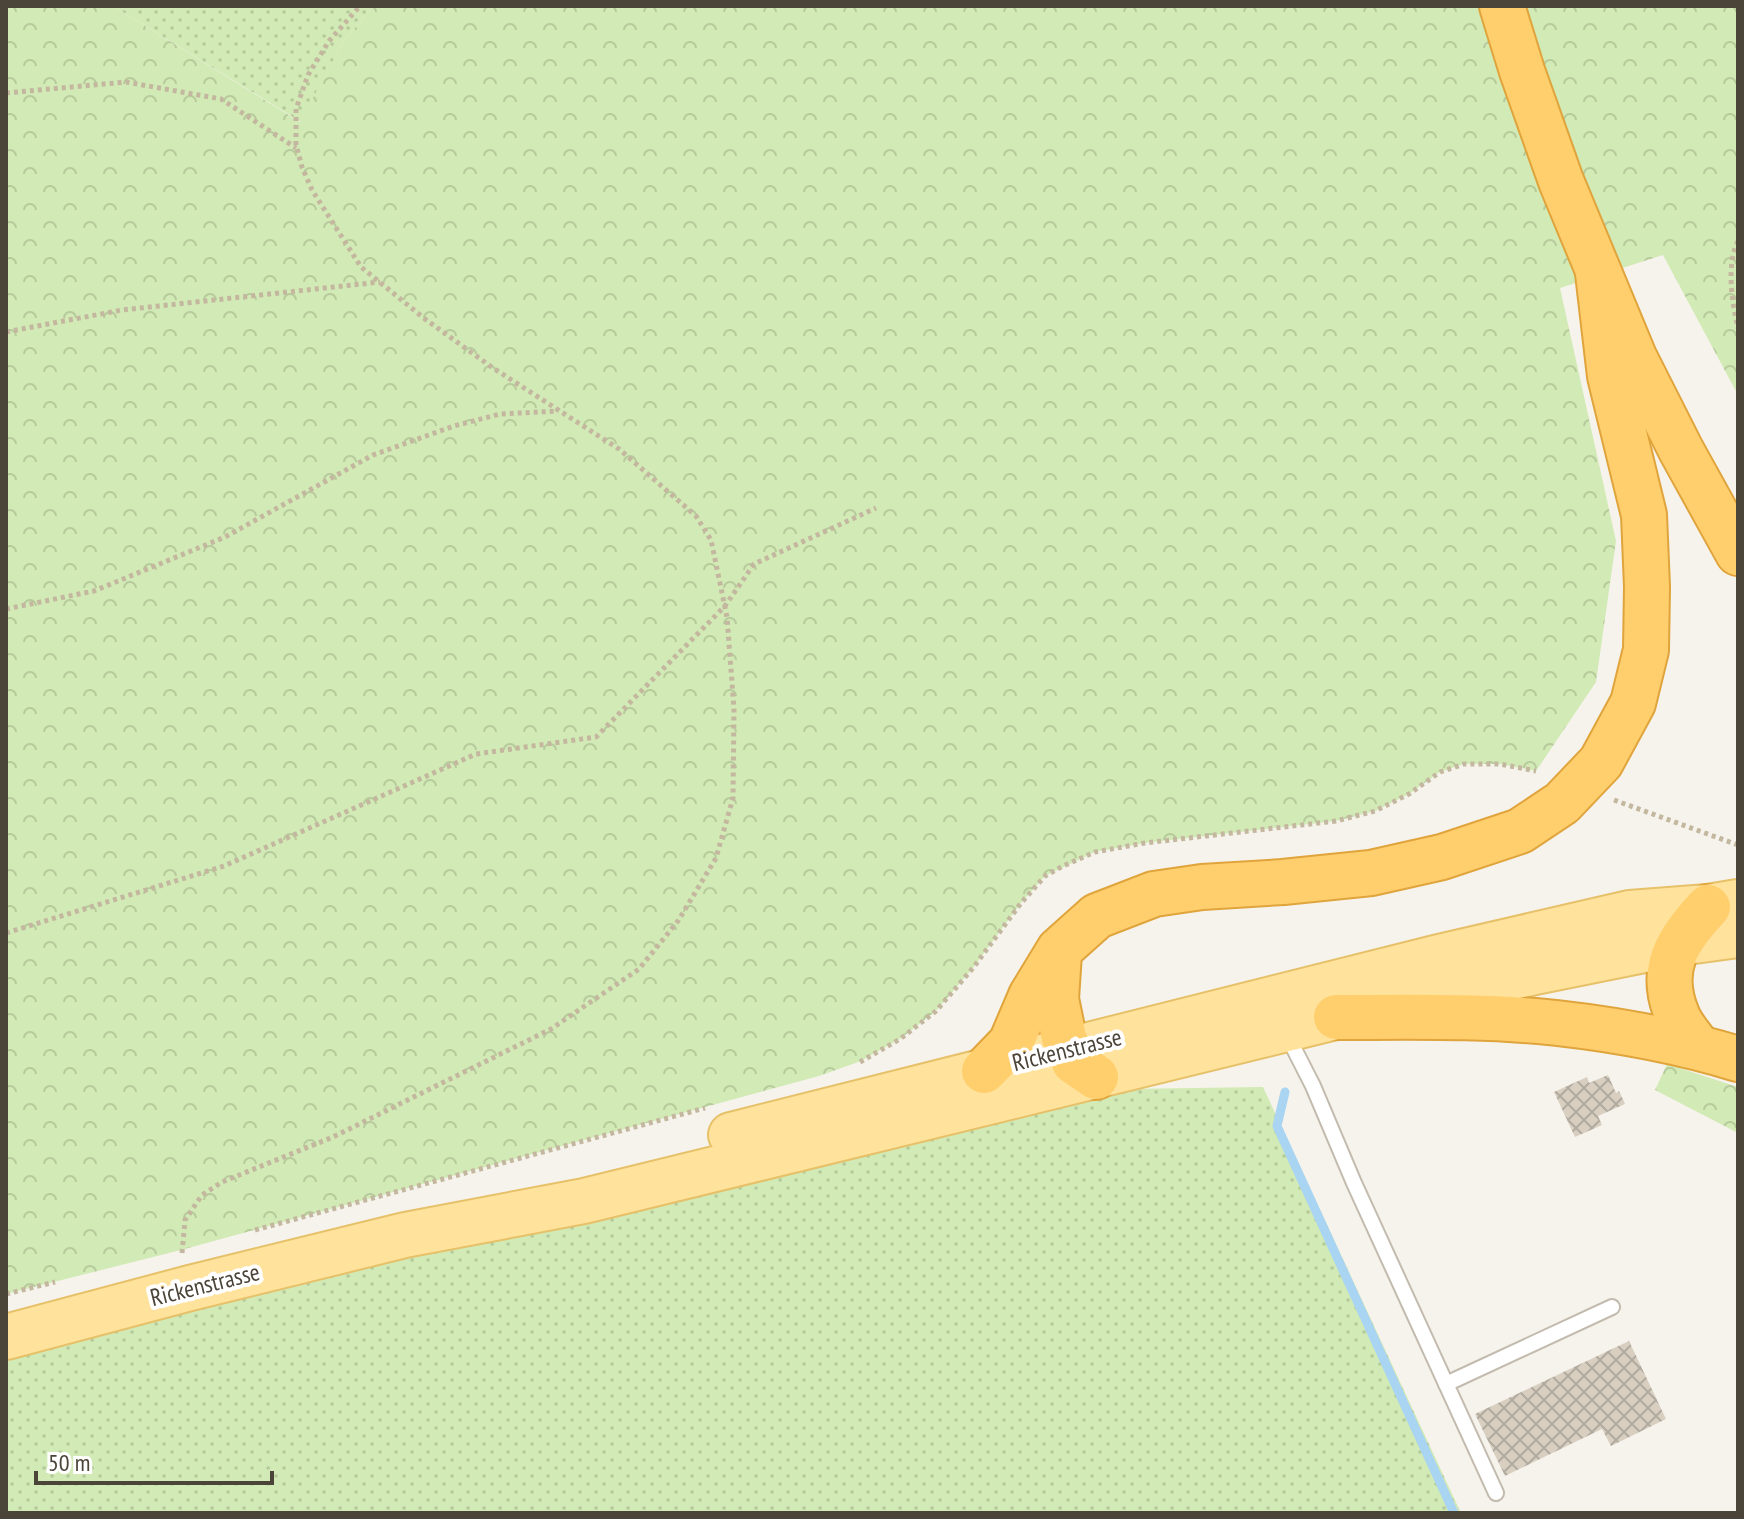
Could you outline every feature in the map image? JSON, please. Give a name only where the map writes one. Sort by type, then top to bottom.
[{"type":"highway","points":[[1502,6],[1561,181],[1634,357],[1737,549]]},
{"type":"highway","points":[[984,1071],[1011,1043],[1031,996],[1059,950],[1097,916],[1154,894],[1371,873],[1442,857],[1520,831],[1562,803],[1601,762],[1633,703],[1646,650],[1647,587],[1644,515],[1610,376],[1598,273]]},
{"type":"highway","points":[[1718,1053],[1677,1017],[1669,989],[1670,965],[1692,923],[1728,915]]},
{"type":"highway","points":[[1059,950],[1056,999],[1064,1038],[1083,1064]]},
{"type":"highway","points":[[1336,1017],[1454,1017],[1555,1023],[1633,1034],[1718,1053]]},
{"type":"main road","name":"Rickenstrasse","points":[[6,1337],[189,1261],[405,1235],[584,1201],[1083,1064],[1439,957],[1630,913],[1728,915]]},
{"type":"main road","name":"Rickenstrasse","points":[[405,1235],[483,1201],[573,1175],[984,1071],[1083,1064],[1285,1030],[1535,972],[1679,943]]},
{"type":"lane","points":[[1285,1030],[1496,1493]]},
{"type":"lane","points":[[1446,1384],[1612,1307]]},
{"type":"path","points":[[189,1261],[185,1220],[202,1195],[222,1182],[333,1137],[551,1029],[639,969],[678,921],[716,858],[733,798],[734,709],[725,606],[711,540],[696,516],[619,449],[493,368],[425,319],[361,267],[312,190],[297,148],[296,109],[308,75],[329,41],[360,6]]},
{"type":"path","points":[[6,93],[126,82],[221,99],[297,148]]},
{"type":"path","points":[[1738,241],[1733,251],[1738,328]]},
{"type":"path","points":[[6,332],[122,310],[380,282]]},
{"type":"path","points":[[6,609],[94,591],[124,579],[225,537],[373,455],[414,440],[500,414],[559,411]]},
{"type":"path","points":[[6,933],[224,866],[476,754],[596,737],[725,606],[754,564],[876,508]]},
{"type":"path","points":[[847,1066],[900,1039],[936,1011],[1045,876],[1095,852],[1145,843],[1336,821],[1375,811],[1409,794],[1440,772],[1464,764],[1500,764],[1536,771]]},
{"type":"path","points":[[1613,800],[1738,845]]},
{"type":"path","points":[[242,1233],[713,1105]]},
{"type":"path","points":[[6,1294],[64,1279]]},
{"type":"green space","points":[[6,6],[113,6],[300,122],[343,42],[373,6],[1738,6],[1738,395],[1663,255],[1560,288],[1616,541],[1596,682],[1536,771],[1500,764],[1464,764],[1440,772],[1409,794],[1375,811],[1336,821],[1145,843],[1095,852],[1045,876],[936,1011],[900,1039],[861,1061],[819,1076],[181,1250],[6,1294]]},
{"type":"green space","points":[[113,6],[373,6],[343,42],[301,122]]},
{"type":"green space","points":[[1667,1064],[1738,1087],[1738,1133],[1655,1090]]},
{"type":"green space","points":[[1263,1087],[1461,1513],[6,1513],[6,1358],[352,1266],[1124,1089]]},
{"type":"building","points":[[1608,1075],[1625,1104],[1598,1116],[1602,1125],[1575,1137],[1554,1092],[1587,1077],[1589,1083]]},
{"type":"building","points":[[1629,1341],[1666,1419],[1611,1446],[1602,1429],[1505,1476],[1475,1414]]},
{"type":"waterway","points":[[1285,1092],[1277,1126],[1454,1513]]}]
